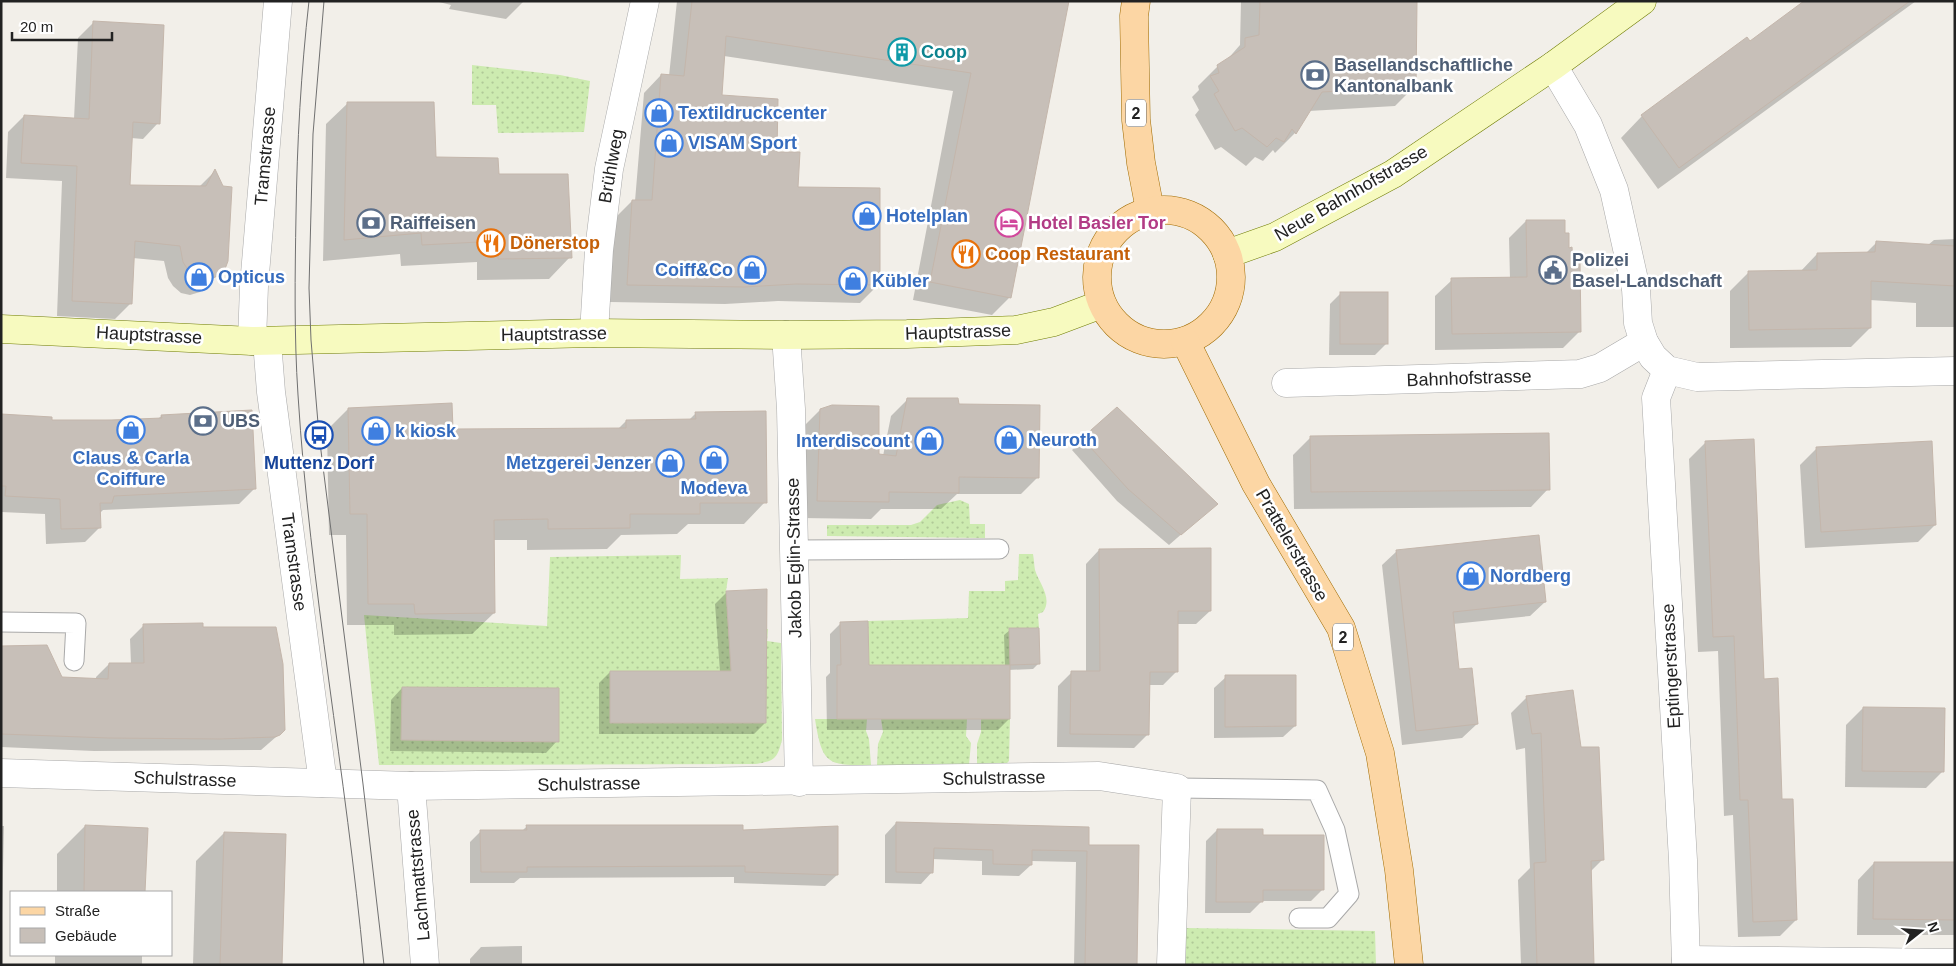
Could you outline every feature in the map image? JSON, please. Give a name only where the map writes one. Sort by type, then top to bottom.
[{"type":"main road","name":"2","points":[[1136,1],[1134,16],[1136,120],[1141,163],[1150,210]]},
{"type":"main road","points":[[1170,209],[1188,214],[1205,223],[1219,236],[1227,254],[1232,275],[1229,297],[1219,316],[1204,332],[1185,341],[1165,344],[1146,342],[1128,334],[1113,321],[1102,304],[1096,285],[1097,265],[1104,246],[1116,229],[1132,217],[1150,210],[1170,209]]},
{"type":"main road","name":"Prattelerstrasse","points":[[1185,341],[1256,484],[1341,628],[1380,753],[1399,870],[1409,965]]},
{"type":"street","name":"Tramstrasse","points":[[278,1],[254,286],[260,341],[271,392],[323,783]]},
{"type":"street","name":"Brühlweg","points":[[594,333],[599,250],[609,169],[645,1]]},
{"type":"street","name":"Neue Bahnhofstrasse","points":[[1227,254],[1275,237],[1393,174],[1553,66],[1642,1]]},
{"type":"street","points":[[1553,66],[1588,125],[1614,190],[1636,290],[1638,323],[1644,342],[1653,356],[1667,370],[1697,378],[1955,371]]},
{"type":"street","name":"Hauptstrasse","points":[[1,329],[260,341],[594,333],[907,334],[1016,330],[1054,322],[1102,304]]},
{"type":"street","name":"Jakob Eglin-Strasse","points":[[786,335],[791,409],[799,782]]},
{"type":"street","name":"Bahnhofstrasse","points":[[1286,384],[1580,374],[1600,368],[1644,342]]},
{"type":"street","name":"Eptingerstrasse","points":[[1667,370],[1656,398],[1683,860],[1686,962]]},
{"type":"street","name":"Schulstrasse","points":[[1,773],[411,786],[799,782],[1099,776],[1177,788]]},
{"type":"street","name":"Lachmattstrasse","points":[[411,786],[425,965]]},
{"type":"street","points":[[1171,965],[1177,788]]},
{"type":"street","points":[[1686,962],[1955,963]]},
{"type":"lane","points":[[794,550],[999,549]]},
{"type":"lane","points":[[1,622],[76,624],[74,661]]},
{"type":"lane","points":[[1177,788],[1317,790],[1335,830],[1349,894],[1328,918],[1299,918]]},
{"type":"green space","points":[[472,65],[560,75],[590,81],[584,132],[498,133],[496,105],[472,105]]},
{"type":"green space","points":[[960,500],[969,504],[970,524],[985,524],[985,538],[827,536],[827,525],[911,525],[920,522],[937,505]]},
{"type":"green space","points":[[1019,554],[1033,554],[1035,570],[1047,601],[1043,612],[1038,614],[1039,628],[1009,629],[1010,665],[869,665],[868,621],[968,618],[969,591],[1005,591],[1005,581],[1018,580]]},
{"type":"green space","points":[[681,555],[680,579],[728,578],[726,591],[729,631],[768,629],[767,641],[781,643],[782,740],[777,755],[774,758],[767,762],[755,764],[379,765],[364,615],[547,626],[550,557]]},
{"type":"green space","points":[[815,719],[867,719],[866,731],[869,739],[871,765],[845,765],[829,759],[824,754]]},
{"type":"green space","points":[[881,719],[967,719],[966,736],[971,743],[969,765],[877,765],[878,744],[883,732]]},
{"type":"green space","points":[[981,719],[1010,719],[1009,761],[1004,766],[977,765],[977,744],[981,732]]},
{"type":"green space","points":[[1186,928],[1375,931],[1376,965],[1184,965]]},
{"type":"building","points":[[692,1],[1069,1],[1011,298],[930,282],[971,73],[726,36],[722,95],[778,99],[777,152],[800,152],[798,187],[880,188],[880,285],[796,284],[744,287],[627,285],[632,200],[652,200],[661,74],[684,76]]},
{"type":"building","name":"Basellandschaftliche Kantonalbank","points":[[1260,1],[1417,1],[1416,87],[1322,92],[1296,134],[1292,129],[1284,142],[1276,138],[1267,147],[1242,128],[1235,131],[1214,94],[1219,91],[1210,76],[1219,73],[1217,65],[1245,47],[1245,38],[1259,35]]},
{"type":"building","points":[[1804,1],[1910,1],[1679,168],[1641,115],[1747,37],[1750,41]]},
{"type":"building","points":[[93,21],[164,25],[160,124],[133,122],[130,185],[206,186],[215,169],[223,186],[232,187],[228,261],[225,269],[218,276],[207,280],[197,278],[188,270],[183,262],[180,246],[135,241],[132,304],[72,301],[77,166],[21,163],[24,115],[89,119]]},
{"type":"building","points":[[347,102],[434,102],[436,157],[498,158],[499,174],[568,174],[572,258],[498,259],[498,241],[422,245],[421,233],[344,240]]},
{"type":"building","name":"Polizei Basel-Landschaft","points":[[1526,220],[1565,220],[1565,233],[1569,233],[1569,248],[1572,247],[1573,262],[1580,262],[1581,332],[1452,334],[1451,278],[1527,277]]},
{"type":"building","points":[[1876,241],[1955,246],[1955,286],[1871,281],[1871,328],[1749,330],[1748,271],[1817,270],[1817,253],[1875,252]]},
{"type":"building","points":[[1340,292],[1388,292],[1388,344],[1340,344]]},
{"type":"building","points":[[907,398],[958,398],[959,404],[1040,405],[1039,478],[959,477],[959,493],[889,492],[889,502],[817,501],[820,409],[832,405],[879,406],[879,454],[896,456]]},
{"type":"building","points":[[452,403],[453,429],[626,428],[626,420],[696,419],[695,412],[766,411],[767,503],[700,503],[700,514],[630,514],[630,528],[548,529],[548,519],[494,520],[495,613],[415,614],[414,604],[368,604],[367,514],[350,514],[348,408]]},
{"type":"building","points":[[1117,407],[1218,504],[1181,535],[1128,489],[1082,438]]},
{"type":"building","points":[[252,410],[256,489],[114,496],[112,503],[100,503],[101,528],[61,529],[60,499],[5,496],[6,486],[1,486],[1,414],[52,417],[52,420],[112,420],[162,418],[161,415]]},
{"type":"building","points":[[1549,433],[1550,490],[1311,492],[1310,436]]},
{"type":"building","points":[[1754,439],[1764,679],[1778,678],[1782,799],[1793,799],[1797,920],[1753,922],[1748,800],[1740,800],[1734,636],[1713,637],[1705,441]]},
{"type":"building","points":[[1932,441],[1936,525],[1821,532],[1816,447]]},
{"type":"building","name":"Nordberg","points":[[1539,535],[1546,602],[1453,612],[1459,669],[1472,668],[1478,724],[1416,731],[1396,550]]},
{"type":"building","points":[[1211,548],[1211,611],[1178,611],[1178,672],[1150,672],[1149,735],[1070,734],[1071,671],[1100,671],[1099,549]]},
{"type":"building","points":[[767,589],[766,723],[610,723],[610,671],[731,671],[726,591]]},
{"type":"building","points":[[868,621],[869,665],[1010,665],[1010,719],[837,719],[837,665],[841,665],[840,622]]},
{"type":"building","points":[[203,623],[203,627],[276,627],[283,664],[285,730],[280,735],[275,737],[220,739],[108,738],[1,734],[1,646],[47,645],[62,677],[108,679],[109,663],[144,663],[143,624]]},
{"type":"building","points":[[1009,628],[1039,628],[1040,664],[1010,665]]},
{"type":"building","points":[[1225,675],[1296,675],[1296,726],[1225,727]]},
{"type":"building","points":[[402,687],[559,688],[559,742],[401,740]]},
{"type":"building","points":[[1573,690],[1581,747],[1599,747],[1604,860],[1591,861],[1594,965],[1537,965],[1534,863],[1546,862],[1541,733],[1532,734],[1526,696]]},
{"type":"building","points":[[1863,707],[1945,708],[1944,772],[1862,771]]},
{"type":"building","points":[[896,822],[1089,827],[1089,845],[1139,845],[1137,965],[1085,965],[1087,851],[1032,850],[1032,865],[993,864],[993,850],[934,848],[933,873],[896,872]]},
{"type":"building","points":[[85,825],[148,828],[145,891],[84,891]]},
{"type":"building","points":[[526,825],[743,825],[743,830],[838,826],[838,875],[745,872],[745,866],[527,867],[527,872],[481,872],[480,830],[527,830]]},
{"type":"building","points":[[1217,829],[1263,829],[1263,835],[1324,835],[1324,890],[1263,890],[1263,902],[1216,902]]},
{"type":"building","points":[[224,832],[286,834],[282,965],[220,965]]},
{"type":"building","points":[[1874,862],[1955,862],[1955,920],[1873,919]]},
{"type":"tram line","points":[[309,1],[298,134],[295,305],[298,395],[319,609],[348,822],[364,965]]},
{"type":"tram line","points":[[324,1],[313,134],[309,288],[311,340],[319,435],[384,965]]},
{"type":"place","name":"Coop","points":[[902,52]]},
{"type":"place","name":"Basellandschaftliche Kantonalbank","points":[[1315,75]]},
{"type":"place","name":"Textildruckcenter","points":[[659,113]]},
{"type":"place","name":"VISAM Sport","points":[[669,143]]},
{"type":"place","name":"Hotelplan","points":[[867,216]]},
{"type":"place","name":"Raiffeisen","points":[[371,223]]},
{"type":"place","name":"Hotel Basler Tor","points":[[1009,223]]},
{"type":"place","name":"Dönerstop","points":[[491,243]]},
{"type":"place","name":"Coop Restaurant","points":[[966,254]]},
{"type":"place","name":"Coiff&Co","points":[[752,270]]},
{"type":"place","name":"Polizei Basel-Landschaft","points":[[1553,270]]},
{"type":"place","name":"Opticus","points":[[199,277]]},
{"type":"place","name":"Kübler","points":[[853,281]]},
{"type":"place","name":"UBS","points":[[203,421]]},
{"type":"place","name":"Claus & Carla Coiffure","points":[[131,430]]},
{"type":"place","name":"k kiosk","points":[[376,431]]},
{"type":"place","name":"Muttenz Dorf","points":[[319,435]]},
{"type":"place","name":"Neuroth","points":[[1009,440]]},
{"type":"place","name":"Interdiscount","points":[[929,441]]},
{"type":"place","name":"Modeva","points":[[714,460]]},
{"type":"place","name":"Metzgerei Jenzer","points":[[670,463]]},
{"type":"place","name":"Nordberg","points":[[1471,576]]}]
